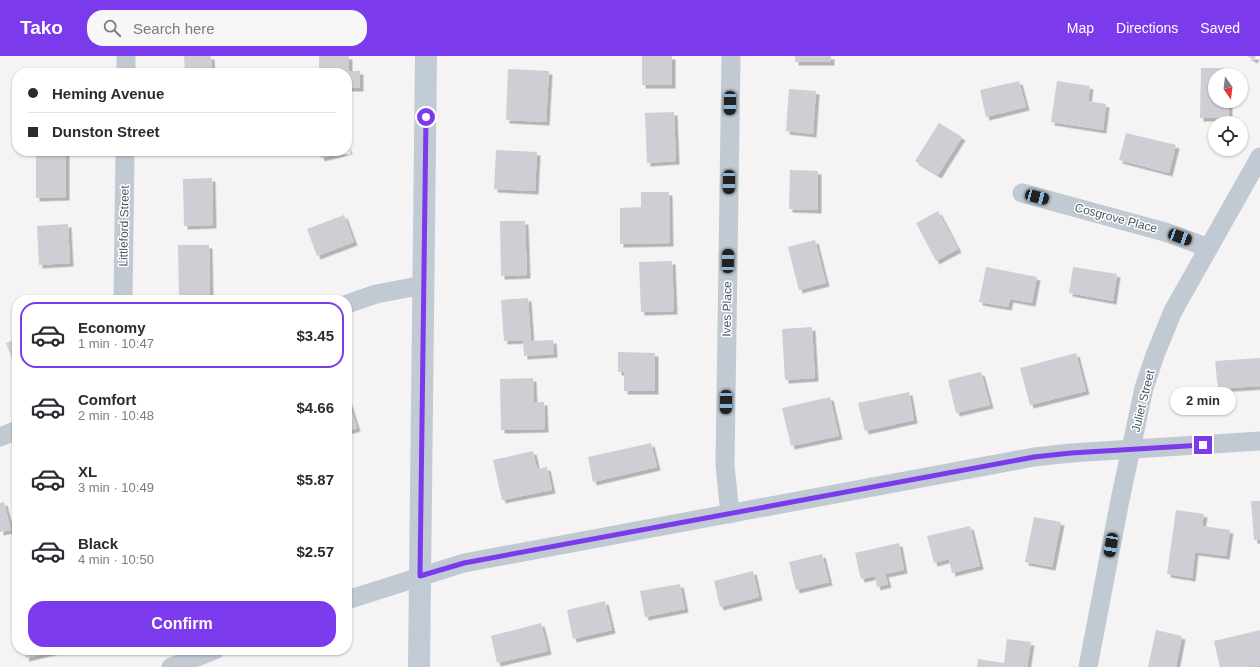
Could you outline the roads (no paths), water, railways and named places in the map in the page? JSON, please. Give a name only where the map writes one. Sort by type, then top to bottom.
[{"type":"street","points":[[126,56],[126,68]]},
{"type":"street","points":[[419,667],[426,56]]},
{"type":"street","name":"Ives Place","points":[[730,56],[725,465],[730,514]]},
{"type":"street","name":"Littleford Street","points":[[123,295],[125,156]]},
{"type":"street","name":"Juliet Street","points":[[1088,667],[1120,500],[1144,388],[1155,355],[1173,311],[1260,157]]},
{"type":"street","name":"Cosgrove Place","points":[[1022,193],[1165,232],[1209,248]]},
{"type":"street","points":[[352,302],[376,294],[424,285]]},
{"type":"street","points":[[0,437],[12,432]]},
{"type":"street","points":[[352,598],[464,563],[1034,457],[1071,453],[1260,442]]},
{"type":"street","points":[[171,667],[203,655]]}]
